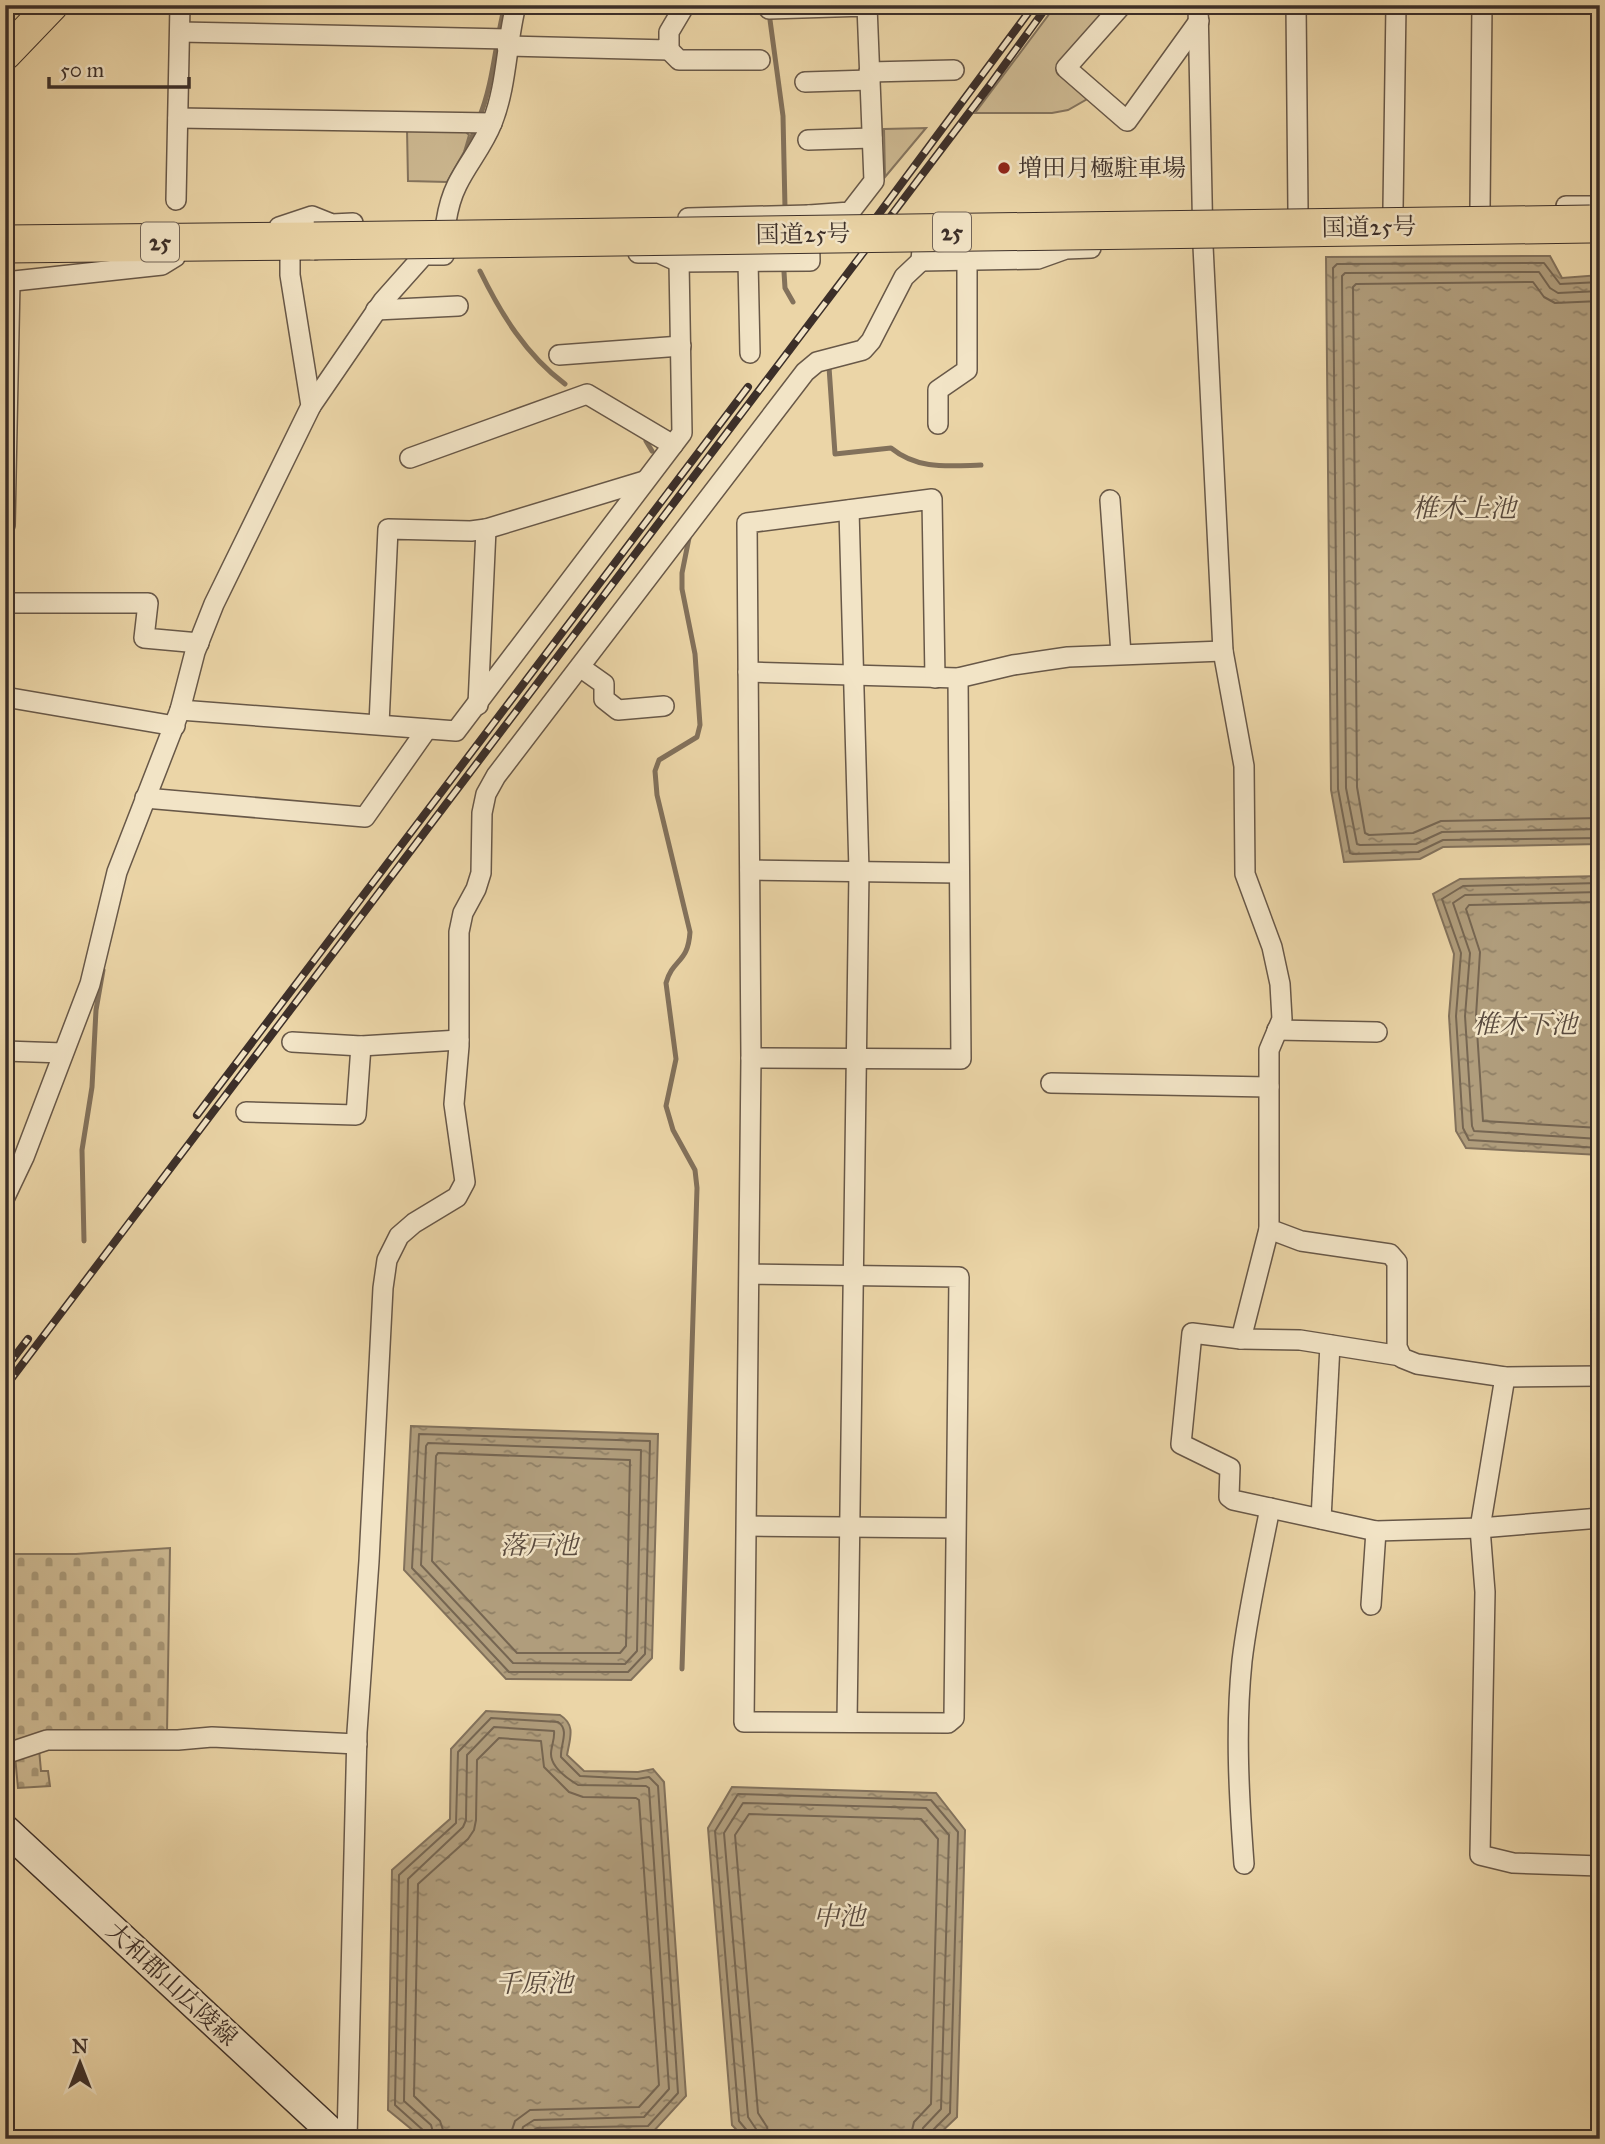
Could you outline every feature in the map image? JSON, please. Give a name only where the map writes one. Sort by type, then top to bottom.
[{"type":"highway","name":"国道25号","points":[[5,244],[1597,223]]},
{"type":"main road","points":[[5,54],[52,5]]},
{"type":"main road","name":"大和郡山広陵線","points":[[5,1829],[339,2139]]},
{"type":"street","points":[[176,200],[180,5]]},
{"type":"street","points":[[446,222],[450,200],[475,157],[482,122],[500,96],[502,41],[516,5]]},
{"type":"street","points":[[669,50],[669,32],[685,5]]},
{"type":"street","points":[[311,406],[290,275],[290,256],[297,241],[279,227],[312,216],[332,224],[597,221],[850,212],[874,181],[867,6],[769,9],[768,5]]},
{"type":"street","points":[[1122,5],[1066,68],[1127,121],[1157,82],[1199,13]]},
{"type":"street","points":[[1296,5],[1298,210]]},
{"type":"street","points":[[1393,208],[1396,5]]},
{"type":"street","points":[[1479,208],[1482,5]]},
{"type":"street","points":[[1199,13],[1203,246],[1223,651],[1244,766],[1245,874],[1272,947],[1280,984],[1282,1019],[1269,1050],[1269,1229],[1241,1339]]},
{"type":"street","points":[[180,32],[502,41],[669,50],[679,60],[760,60]]},
{"type":"street","points":[[805,82],[954,70]]},
{"type":"street","points":[[178,118],[482,122]]},
{"type":"street","points":[[808,140],[872,138]]},
{"type":"street","points":[[921,261],[922,225],[943,215],[1479,208],[1597,223]]},
{"type":"street","points":[[1082,213],[1083,248]]},
{"type":"street","points":[[5,1197],[24,1157],[89,984],[117,872],[151,798],[182,714],[199,643],[214,604],[311,406],[424,255],[659,253],[678,262],[810,261],[810,215]]},
{"type":"street","points":[[597,221],[597,254]]},
{"type":"street","points":[[347,2139],[357,1744],[383,1288],[387,1260],[399,1237],[414,1223],[457,1197],[465,1182],[454,1104],[459,1040],[459,932],[463,913],[481,873],[482,813],[486,794],[496,776],[805,372],[817,362],[863,350],[871,341],[904,277],[921,261],[1038,259],[1066,249],[1203,246],[1597,223]]},
{"type":"street","points":[[5,525],[8,281],[162,265],[175,257],[176,242]]},
{"type":"street","points":[[938,424],[938,390],[967,370],[967,260]]},
{"type":"street","points":[[748,261],[750,353]]},
{"type":"street","points":[[5,696],[182,714],[379,724],[456,731],[682,433],[678,262]]},
{"type":"street","points":[[384,310],[458,306]]},
{"type":"street","points":[[559,355],[681,346]]},
{"type":"street","points":[[410,458],[587,394],[673,445]]},
{"type":"street","points":[[379,724],[388,529],[486,529],[645,481]]},
{"type":"street","points":[[749,1274],[959,1277],[954,1718],[948,1723],[744,1722],[751,1058],[747,523],[932,499],[935,678]]},
{"type":"street","points":[[1110,499],[1121,653]]},
{"type":"street","points":[[847,1723],[859,871],[849,510]]},
{"type":"street","points":[[478,705],[486,529]]},
{"type":"street","points":[[5,603],[148,603],[144,638],[199,643]]},
{"type":"street","points":[[748,672],[958,678],[1027,663],[1121,653],[1223,651]]},
{"type":"street","points":[[580,667],[604,684],[604,699],[618,710],[664,706]]},
{"type":"street","points":[[751,1058],[961,1059],[958,678]]},
{"type":"street","points":[[151,798],[365,817],[427,729]]},
{"type":"street","points":[[750,870],[959,873]]},
{"type":"street","points":[[1277,1030],[1377,1032]]},
{"type":"street","points":[[292,1042],[361,1046],[459,1040]]},
{"type":"street","points":[[246,1112],[356,1115],[361,1046]]},
{"type":"street","points":[[5,1051],[63,1053]]},
{"type":"street","points":[[1051,1083],[1269,1087]]},
{"type":"street","points":[[1269,1229],[1301,1241],[1390,1254],[1397,1262],[1397,1346],[1401,1356]]},
{"type":"street","points":[[1600,1376],[1505,1377],[1417,1364],[1401,1356],[1300,1340],[1241,1339],[1192,1334],[1181,1444],[1230,1468],[1229,1497],[1233,1500],[1376,1531],[1480,1528],[1600,1518]]},
{"type":"street","points":[[1321,1520],[1330,1345]]},
{"type":"street","points":[[1505,1377],[1480,1528],[1485,1592],[1479,1855],[1513,1863],[1600,1866]]},
{"type":"street","points":[[1244,1864],[1238,1787],[1242,1662],[1270,1508]]},
{"type":"street","points":[[747,1526],[955,1528]]},
{"type":"street","points":[[1371,1605],[1376,1531]]},
{"type":"street","points":[[5,1754],[47,1740],[178,1740],[212,1737],[357,1744]]},
{"type":"green space","points":[[1056,5],[1115,5],[1060,68],[1089,98],[1068,110],[1052,113],[975,113]]},
{"type":"green space","points":[[926,128],[885,177],[884,129]]},
{"type":"green space","points":[[407,129],[463,129],[469,135],[464,152],[447,182],[408,181]]},
{"type":"green space","points":[[170,1548],[167,1733],[5,1750],[5,1554],[76,1554]]},
{"type":"green space","points":[[39,1749],[41,1771],[48,1771],[50,1786],[18,1788],[15,1756]]},
{"type":"water","name":"椎木上池","points":[[1550,256],[1562,278],[1600,275],[1600,844],[1443,847],[1420,859],[1344,862],[1331,790],[1326,257]]},
{"type":"water","name":"椎木下池","points":[[1600,876],[1600,1155],[1466,1148],[1456,1131],[1449,1016],[1454,954],[1433,894],[1460,879]]},
{"type":"water","name":"落戸池","points":[[411,1426],[658,1434],[652,1658],[631,1680],[506,1679],[404,1570]]},
{"type":"water","name":"千原池","points":[[486,1711],[560,1715],[570,1728],[567,1755],[584,1771],[638,1772],[653,1769],[664,1782],[686,2096],[652,2133],[421,2137],[388,2110],[392,1870],[450,1819],[451,1749]]},
{"type":"water","name":"中池","points":[[732,1787],[936,1793],[965,1830],[957,2117],[934,2139],[745,2139],[732,2125],[708,1828]]},
{"type":"waterway","points":[[479,118],[488,90],[505,5]]},
{"type":"waterway","points":[[770,20],[783,116],[785,208]]},
{"type":"waterway","points":[[465,154],[476,127]]},
{"type":"waterway","points":[[480,271],[516,333],[538,360],[565,384]]},
{"type":"waterway","points":[[784,272],[785,288],[793,302]]},
{"type":"waterway","points":[[829,367],[835,454],[891,448],[923,463],[945,466],[981,465]]},
{"type":"waterway","points":[[646,441],[652,451]]},
{"type":"waterway","points":[[682,1669],[697,1188],[695,1170],[673,1130],[666,1106],[676,1059],[666,983],[672,969],[686,950],[690,932],[657,795],[655,771],[659,760],[697,737],[700,725],[695,654],[682,589],[682,573],[690,533]]},
{"type":"waterway","points":[[84,1241],[82,1150],[92,1087],[96,1010],[103,970]]},
{"type":"railway","points":[[867,230],[1034,5]]},
{"type":"railway","points":[[5,1387],[1048,5]]},
{"type":"railway","points":[[197,1115],[748,387]]},
{"type":"railway","points":[[5,1369],[28,1339]]},
{"type":"place","name":"増田月極駐車場","points":[[1004,168]]}]
